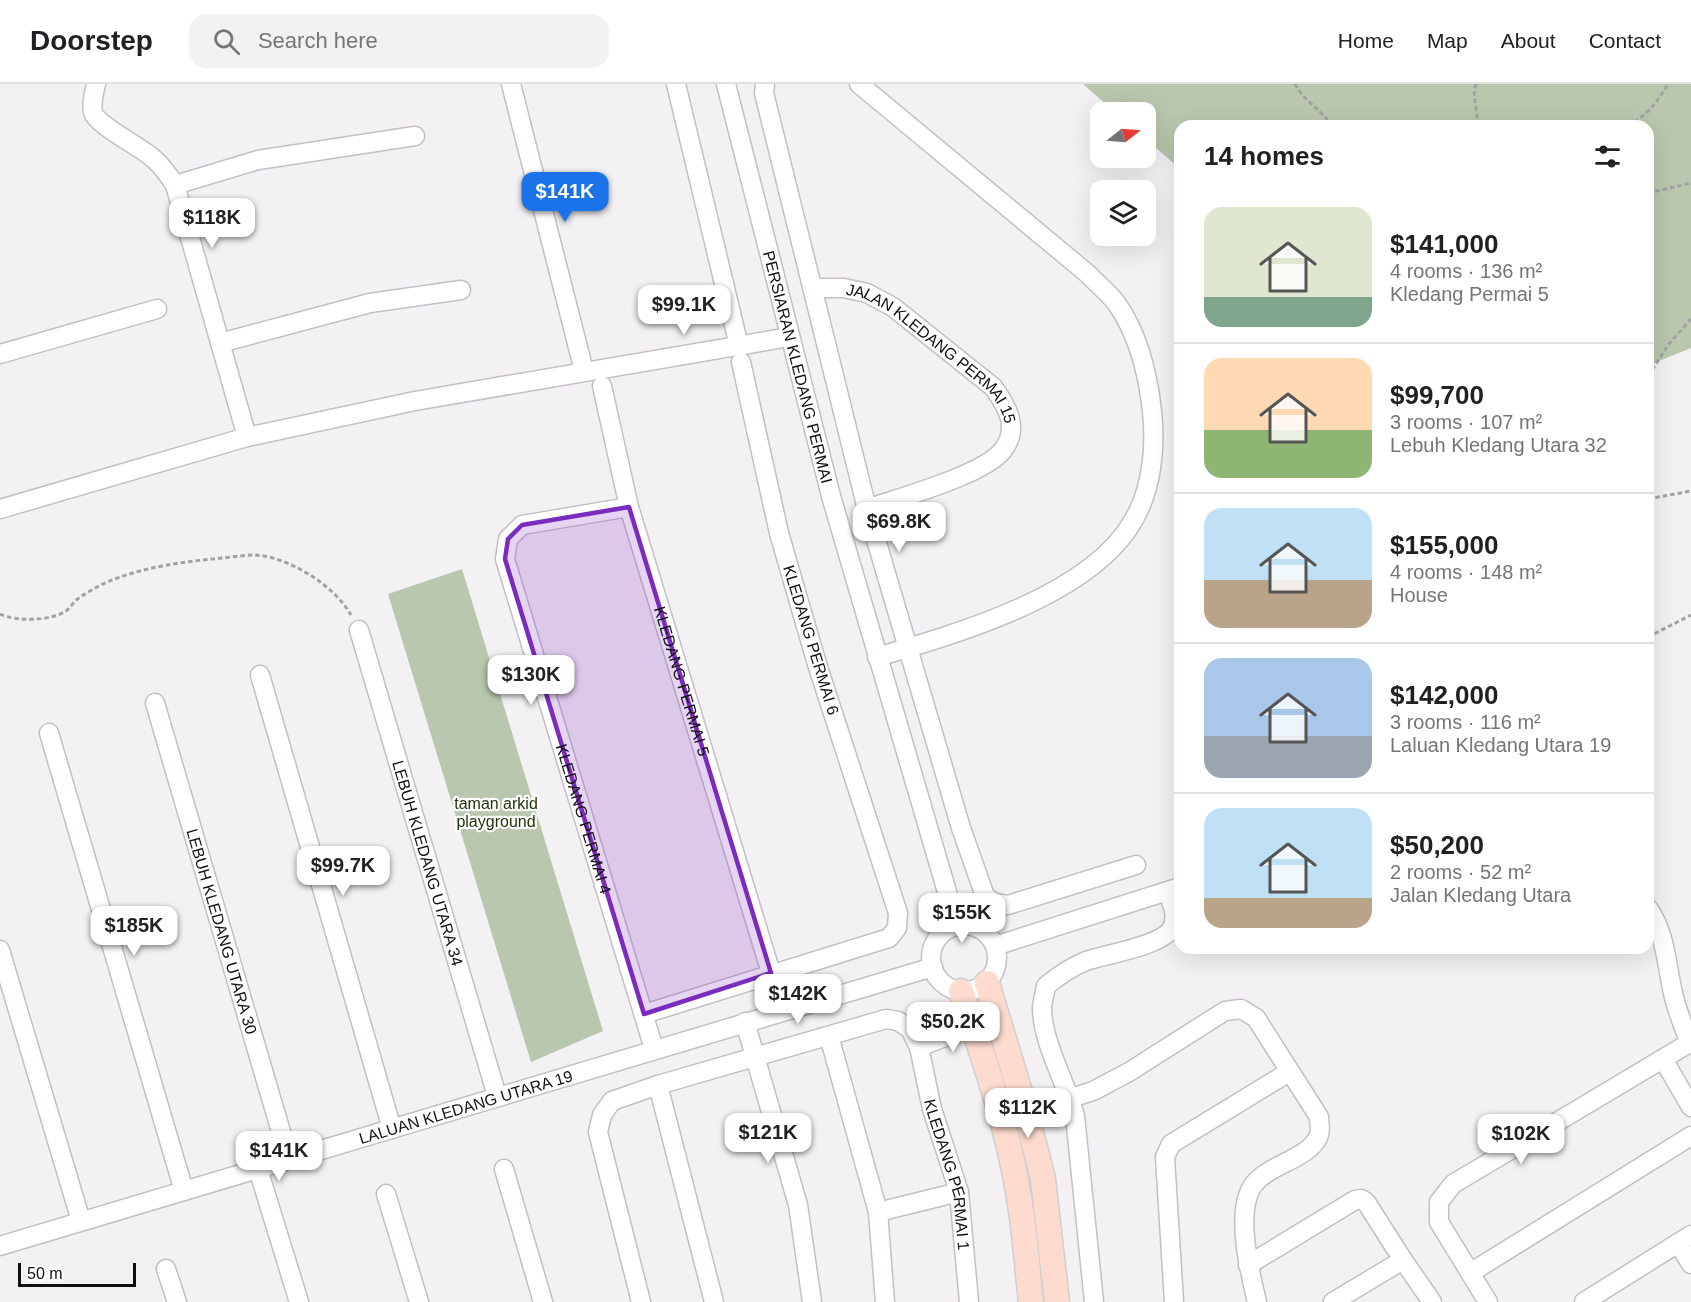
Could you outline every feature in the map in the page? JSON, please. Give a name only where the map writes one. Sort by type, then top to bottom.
[{"type":"main road","points":[[987,983],[1026,1112],[1043,1179],[1057,1302]]},
{"type":"main road","points":[[961,991],[1006,1136],[1019,1197],[1031,1302]]},
{"type":"street","points":[[96,84],[92,102],[93,114],[101,123],[134,143],[154,159],[175,185],[247,437]]},
{"type":"street","points":[[511,84],[584,371]]},
{"type":"street","name":"KLEDANG PERMAI 6","points":[[676,84],[740,354],[779,534],[817,664],[898,913],[897,928],[888,938],[771,974]]},
{"type":"street","name":"PERSIARAN KLEDANG PERMAI","points":[[726,84],[831,496],[957,926]]},
{"type":"street","points":[[765,84],[764,93],[867,509],[961,828],[986,896],[994,903],[1008,904],[1136,865]]},
{"type":"street","points":[[859,84],[1088,274],[1117,303],[1131,330],[1148,378],[1153,423],[1151,473],[1142,501],[1133,522],[1107,555],[1035,602],[988,621],[877,657]]},
{"type":"street","points":[[175,185],[258,160],[415,136]]},
{"type":"street","name":"JALAN KLEDANG PERMAI 15","points":[[812,288],[844,288],[867,293],[893,307],[993,387],[1005,403],[1011,418],[1010,432],[1003,450],[985,465],[950,480],[867,509]]},
{"type":"street","points":[[220,343],[370,303],[461,290]]},
{"type":"street","points":[[0,354],[157,309]]},
{"type":"street","points":[[0,509],[247,437],[415,401],[584,371],[740,354],[789,337]]},
{"type":"street","name":"KLEDANG PERMAI 5","points":[[602,386],[629,507],[771,974]]},
{"type":"street","name":"KLEDANG PERMAI 4","points":[[629,507],[522,525],[508,538],[505,559],[654,1049]]},
{"type":"street","name":"LEBUH KLEDANG UTARA 34","points":[[359,630],[497,1096]]},
{"type":"street","points":[[260,675],[392,1128]]},
{"type":"street","name":"LEBUH KLEDANG UTARA 30","points":[[155,703],[289,1159]]},
{"type":"street","points":[[49,733],[184,1191]]},
{"type":"street","points":[[995,946],[1174,889]]},
{"type":"street","points":[[1488,1302],[1438,1222],[1439,1202],[1453,1185],[1690,1042],[1679,1018],[1663,937],[1654,920]]},
{"type":"street","points":[[1094,1302],[1079,1150],[1070,1099],[1047,1037],[1042,1009],[1046,986],[1061,974],[1084,962],[1159,940],[1172,930],[1174,923]]},
{"type":"street","points":[[966,925],[984,932],[995,946],[997,966],[987,983],[970,991],[961,991],[943,983],[933,967],[933,949],[936,941],[948,929],[957,926],[966,925]]},
{"type":"street","points":[[0,950],[81,1221]]},
{"type":"street","name":"LALUAN KLEDANG UTARA 19","points":[[0,1246],[933,967]]},
{"type":"street","points":[[644,1014],[771,974]]},
{"type":"street","points":[[1026,1112],[1093,1091],[1129,1072],[1225,1011],[1241,1009],[1256,1018],[1318,1117],[1320,1133],[1313,1146],[1275,1168],[1254,1184],[1247,1202],[1245,1240],[1248,1265],[1257,1302]]},
{"type":"street","points":[[641,1302],[598,1132],[602,1115],[612,1101],[658,1085],[886,1019],[898,1021],[910,1029],[919,1047],[973,1026]]},
{"type":"street","points":[[745,1022],[798,1205],[812,1302]]},
{"type":"street","points":[[829,1036],[878,1212],[885,1302]]},
{"type":"street","name":"KLEDANG PERMAI 1","points":[[919,1047],[932,1109],[959,1192],[969,1302]]},
{"type":"street","points":[[1663,1059],[1691,1107]]},
{"type":"street","points":[[1174,1302],[1165,1156],[1171,1144],[1289,1072]]},
{"type":"street","points":[[658,1085],[714,1302]]},
{"type":"street","points":[[1470,1273],[1691,1136]]},
{"type":"street","points":[[258,1169],[299,1302]]},
{"type":"street","points":[[504,1169],[543,1302]]},
{"type":"street","points":[[878,1212],[959,1192]]},
{"type":"street","points":[[386,1194],[419,1302]]},
{"type":"street","points":[[1248,1265],[1355,1200],[1361,1199],[1366,1202],[1431,1302]]},
{"type":"street","points":[[1584,1302],[1685,1239],[1691,1264]]},
{"type":"street","points":[[1333,1302],[1403,1260]]},
{"type":"street","points":[[166,1269],[177,1302]]},
{"type":"path","points":[[1295,84],[1299,93],[1328,120]]},
{"type":"path","points":[[1476,84],[1474,91],[1477,120]]},
{"type":"path","points":[[1637,120],[1658,102],[1668,84]]},
{"type":"path","points":[[1654,192],[1691,183]]},
{"type":"path","points":[[1654,367],[1668,345],[1691,319]]},
{"type":"path","points":[[1654,498],[1691,491]]},
{"type":"path","points":[[0,614],[10,619],[40,619],[66,611],[79,598],[103,584],[148,568],[256,555],[292,564],[322,584],[345,604],[359,630]]},
{"type":"path","points":[[1654,634],[1691,615]]},
{"type":"highlighted area","points":[[629,507],[771,973],[644,1014],[505,559],[508,539],[522,525]]},
{"type":"green space","points":[[1083,84],[1691,84],[1691,348],[1654,363],[1654,120],[1174,120],[1174,164],[1156,148],[1156,102],[1104,102]]},
{"type":"green space","name":"taman arkid playground","points":[[462,569],[603,1031],[531,1062],[388,594]]}]
